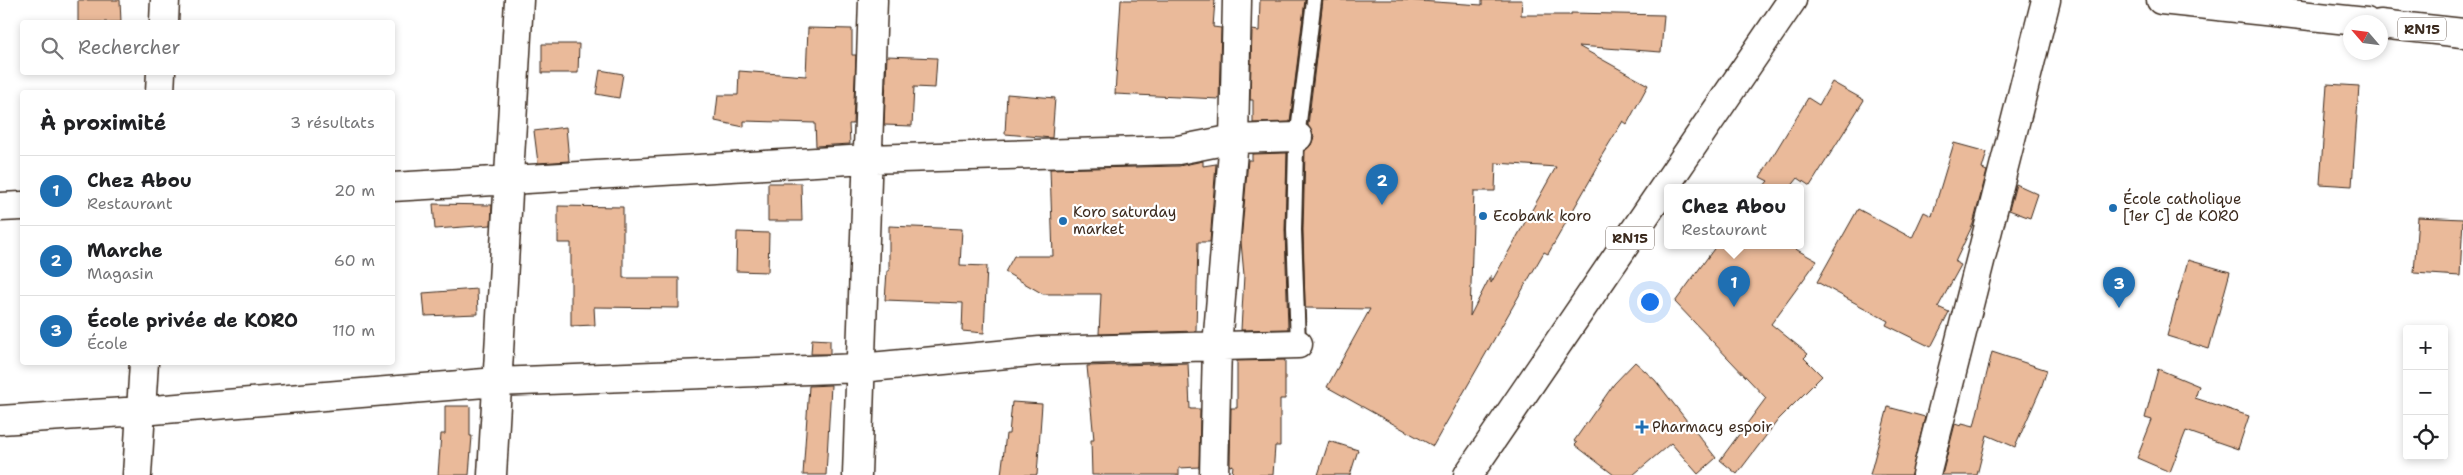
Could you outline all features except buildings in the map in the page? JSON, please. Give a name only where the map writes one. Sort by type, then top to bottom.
[{"type":"street","points":[[164,20],[165,0]]},
{"type":"street","points":[[492,475],[519,0]]},
{"type":"street","points":[[857,475],[873,0]]},
{"type":"street","points":[[1214,475],[1217,346],[1234,139],[1237,0]]},
{"type":"street","name":"RN15","points":[[1666,184],[1792,0]]},
{"type":"street","points":[[1926,475],[2046,0]]},
{"type":"street","points":[[2161,0],[2343,20]]},
{"type":"street","name":"RN15","points":[[2388,25],[2463,33]]},
{"type":"street","points":[[160,90],[161,75]]},
{"type":"street","points":[[395,187],[867,159],[1178,150],[1234,139],[1298,136]]},
{"type":"street","name":"RN15","points":[[1468,475],[1664,188]]},
{"type":"street","points":[[0,207],[20,206]]},
{"type":"street","points":[[0,420],[141,412],[497,382],[860,368],[1040,351],[1298,344]]},
{"type":"street","points":[[138,475],[144,365]]},
{"type":"lane","points":[[1298,344],[1294,230],[1298,136],[1314,0]]},
{"type":"place","name":"Marche","points":[[1382,205]]},
{"type":"place","name":"École catholique [1er C] de KORO","points":[[2113,208]]},
{"type":"place","name":"Ecobank koro","points":[[1483,216]]},
{"type":"place","name":"Koro saturday market","points":[[1063,221]]},
{"type":"place","name":"Chez Abou","points":[[1734,307]]},
{"type":"place","name":"École privée de KORO","points":[[2119,308]]},
{"type":"place","name":"Pharmacy espoir","points":[[1642,427]]}]
